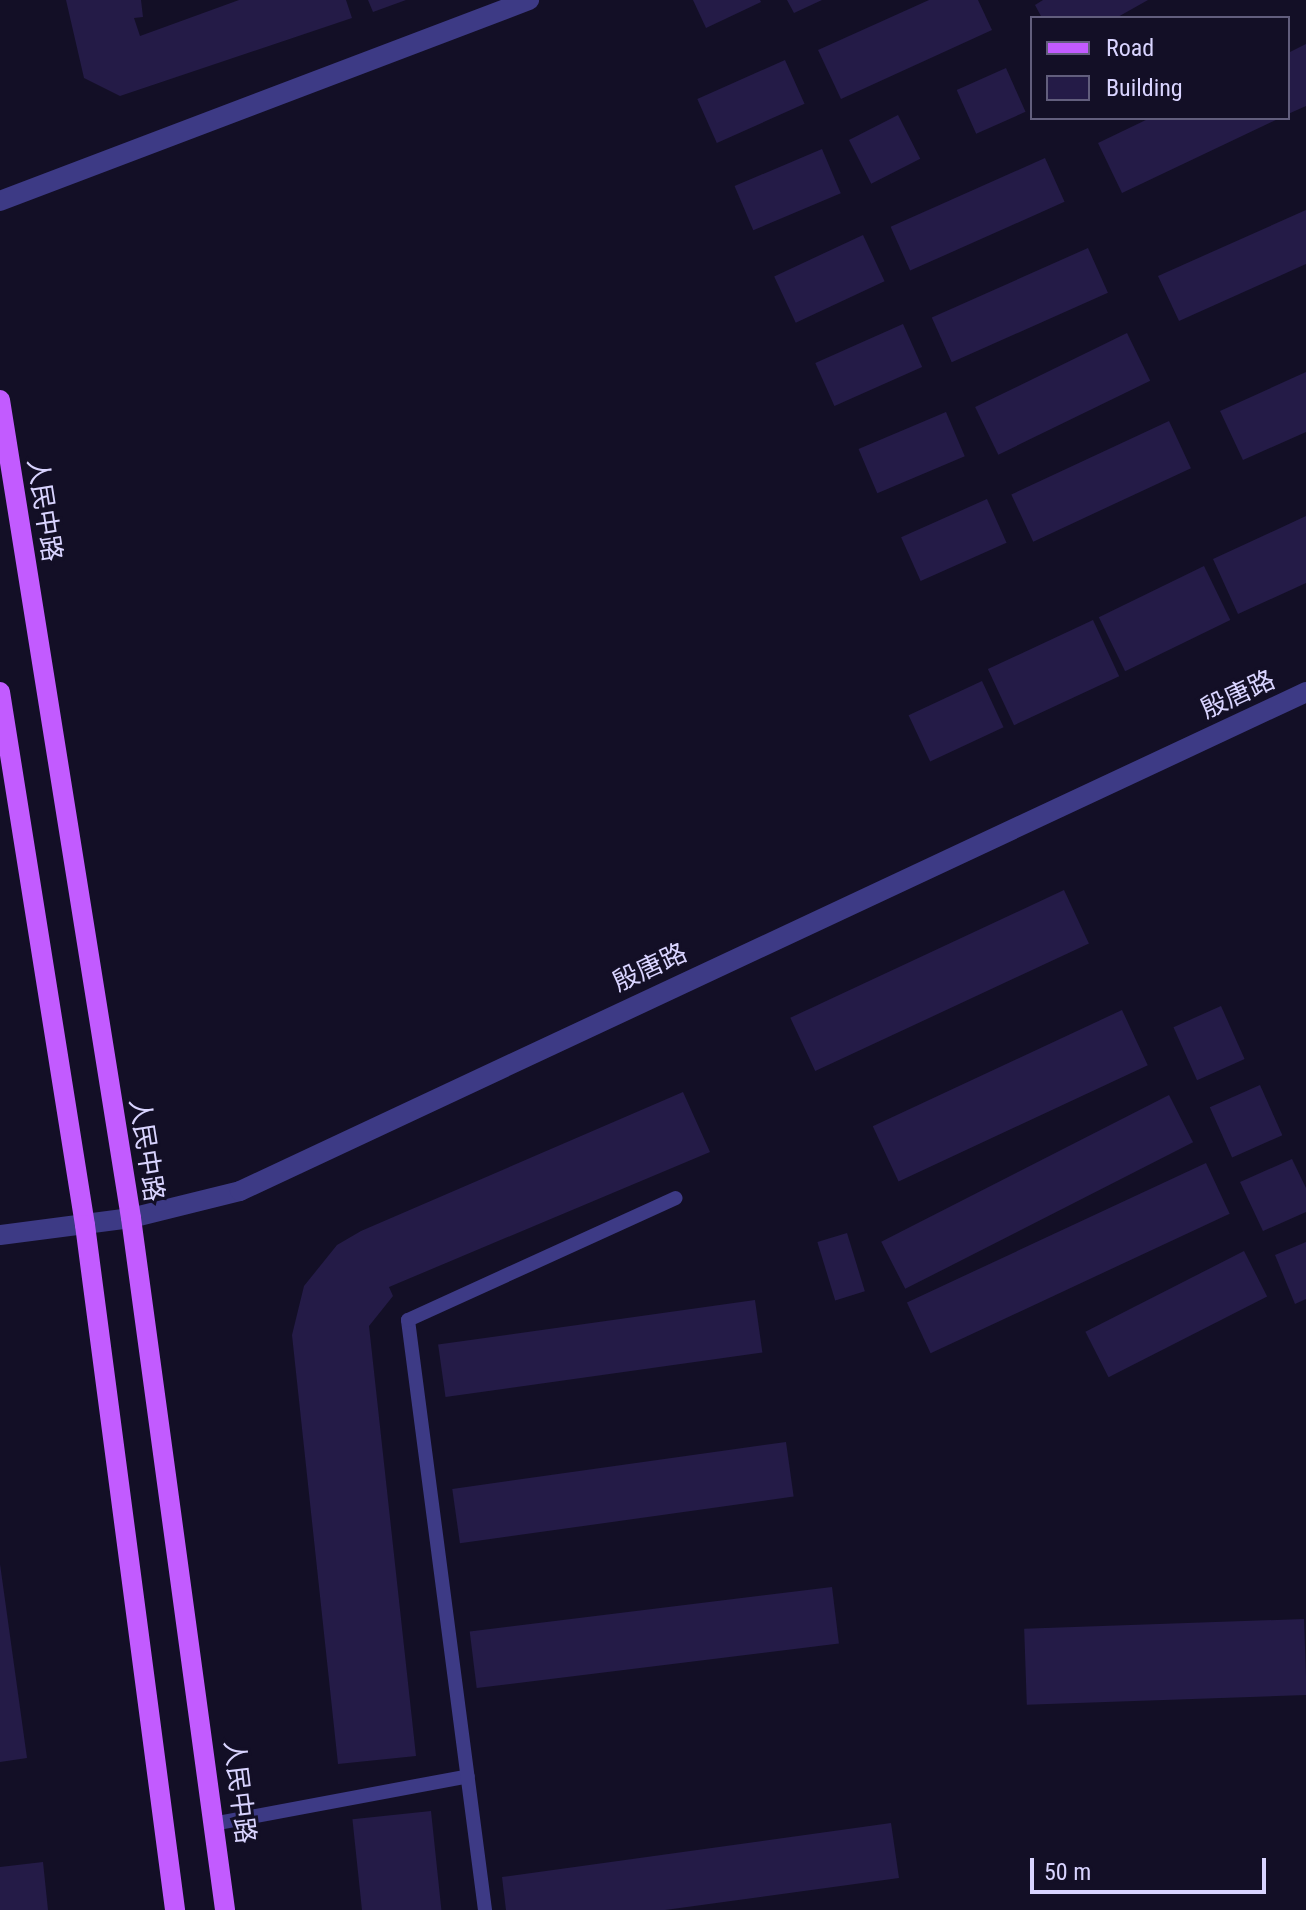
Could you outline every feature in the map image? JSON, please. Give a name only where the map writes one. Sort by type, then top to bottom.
[{"type":"main road","name":"人民中路","points":[[0,400],[131,1218],[218,1823],[225,1910]]},
{"type":"main road","points":[[0,692],[85,1225],[175,1910]]},
{"type":"street","points":[[0,201],[529,0]]},
{"type":"street","name":"殷唐路","points":[[0,1235],[131,1218],[240,1191],[1306,692]]},
{"type":"lane","points":[[485,1910],[408,1320],[676,1198]]},
{"type":"lane","points":[[218,1823],[468,1776]]},
{"type":"building","points":[[66,0],[141,0],[143,17],[134,18],[140,36],[239,0],[346,0],[352,18],[120,96],[84,78]]},
{"type":"building","points":[[368,0],[406,0],[373,12]]},
{"type":"building","points":[[693,0],[760,0],[761,2],[706,28]]},
{"type":"building","points":[[787,0],[822,0],[794,13]]},
{"type":"building","points":[[929,0],[978,0],[992,30],[841,99],[818,50]]},
{"type":"building","points":[[1043,0],[1148,0],[1120,16],[1041,16],[1035,5]]},
{"type":"building","points":[[1306,44],[1306,106],[1290,113],[1290,52]]},
{"type":"building","points":[[785,60],[805,104],[717,143],[697,99]]},
{"type":"building","points":[[1006,68],[1026,112],[976,134],[957,90]]},
{"type":"building","points":[[898,115],[920,159],[871,184],[849,140]]},
{"type":"building","points":[[1146,120],[1276,120],[1122,193],[1098,143]]},
{"type":"building","points":[[822,149],[841,193],[753,230],[735,186]]},
{"type":"building","points":[[1045,158],[1065,202],[910,271],[891,227]]},
{"type":"building","points":[[1306,210],[1306,264],[1179,321],[1158,276]]},
{"type":"building","points":[[863,235],[885,281],[796,323],[774,276]]},
{"type":"building","points":[[1088,248],[1108,293],[952,362],[932,318]]},
{"type":"building","points":[[903,324],[922,367],[834,406],[815,363]]},
{"type":"building","points":[[1127,333],[1150,381],[998,455],[975,407]]},
{"type":"building","points":[[1306,372],[1306,432],[1243,460],[1220,411]]},
{"type":"building","points":[[946,412],[965,456],[877,493],[859,449]]},
{"type":"building","points":[[1169,421],[1191,468],[1033,542],[1011,495]]},
{"type":"building","points":[[987,499],[1007,543],[921,581],[901,537]]},
{"type":"building","points":[[1306,516],[1306,583],[1238,614],[1213,559]]},
{"type":"building","points":[[1204,566],[1230,620],[1125,671],[1099,617]]},
{"type":"building","points":[[1093,620],[1119,676],[1014,725],[988,669]]},
{"type":"building","points":[[982,681],[1004,727],[930,761],[909,715]]},
{"type":"building","points":[[1064,890],[1089,943],[815,1071],[790,1018]]},
{"type":"building","points":[[1221,1006],[1245,1059],[1197,1080],[1173,1027]]},
{"type":"building","points":[[1122,1010],[1148,1065],[899,1182],[873,1126]]},
{"type":"building","points":[[1260,1085],[1282,1135],[1232,1158],[1210,1107]]},
{"type":"building","points":[[683,1092],[710,1152],[389,1287],[393,1296],[369,1326],[416,1756],[338,1764],[292,1335],[304,1286],[337,1245],[361,1231]]},
{"type":"building","points":[[1169,1095],[1193,1142],[905,1289],[881,1242]]},
{"type":"building","points":[[1292,1159],[1306,1188],[1306,1212],[1263,1231],[1240,1182]]},
{"type":"building","points":[[1206,1163],[1230,1214],[931,1353],[907,1302]]},
{"type":"building","points":[[847,1233],[865,1291],[835,1300],[817,1242]]},
{"type":"building","points":[[1306,1242],[1306,1299],[1295,1304],[1275,1255]]},
{"type":"building","points":[[1244,1251],[1267,1296],[1109,1377],[1085,1332]]},
{"type":"building","points":[[755,1300],[762,1352],[445,1397],[438,1345]]},
{"type":"building","points":[[786,1442],[794,1496],[460,1543],[452,1489]]},
{"type":"building","points":[[0,1564],[27,1758],[0,1762]]},
{"type":"building","points":[[832,1587],[839,1644],[477,1688],[470,1631]]},
{"type":"building","points":[[1304,1619],[1306,1695],[1027,1705],[1024,1629]]},
{"type":"building","points":[[431,1811],[441,1910],[362,1910],[352,1819]]},
{"type":"building","points":[[891,1823],[899,1878],[665,1910],[506,1910],[502,1877]]},
{"type":"building","points":[[43,1862],[48,1910],[0,1910],[0,1867]]}]
